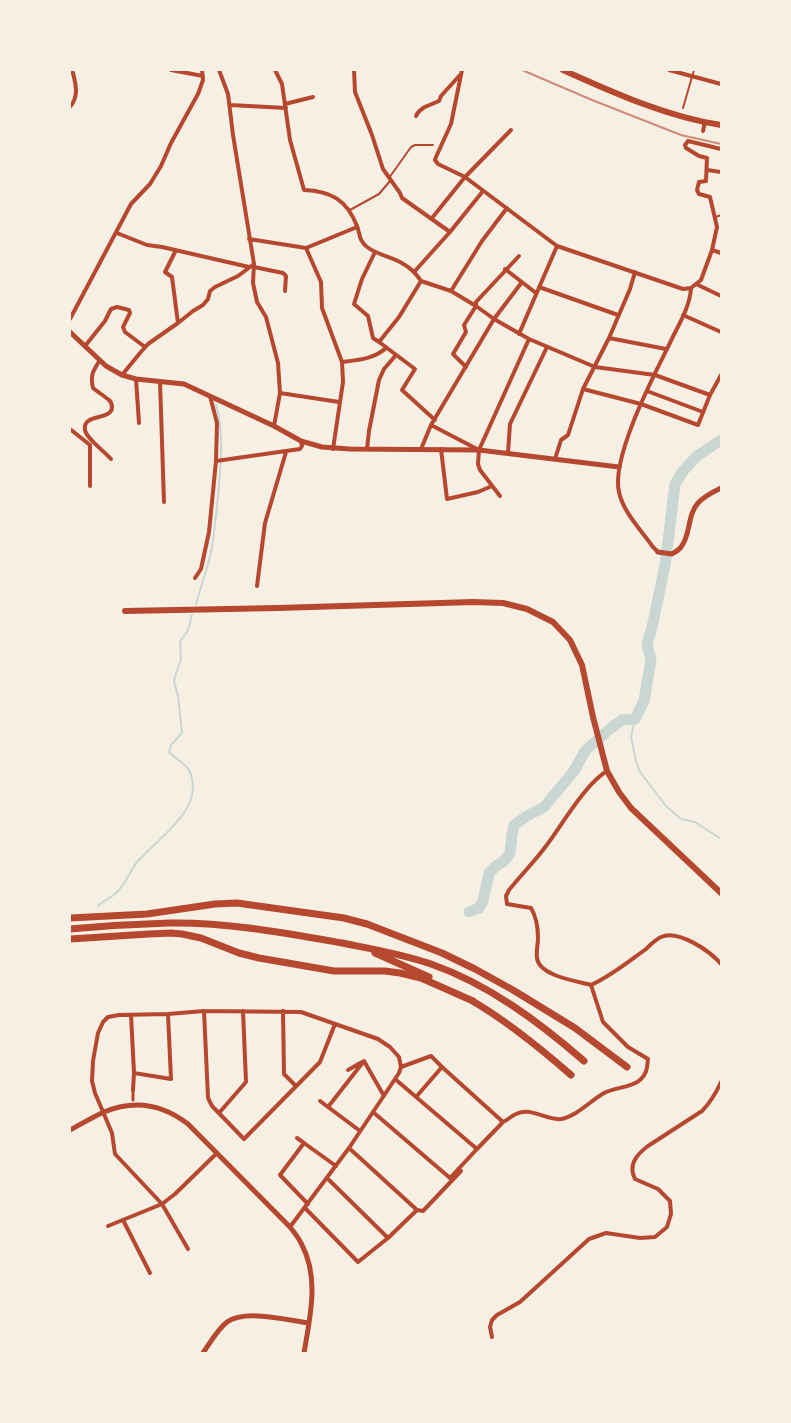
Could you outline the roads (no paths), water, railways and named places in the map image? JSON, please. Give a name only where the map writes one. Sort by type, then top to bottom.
[{"type":"highway","points":[[71,918],[148,914],[236,902],[344,918],[367,924],[442,953],[475,969],[575,1028],[627,1067]]},
{"type":"highway","points":[[72,929],[168,923],[211,925],[293,934],[402,955],[432,964],[494,994],[553,1034],[584,1060]]},
{"type":"highway","points":[[73,938],[171,933],[194,936],[248,956],[334,971],[400,972],[421,978],[473,1001]]},
{"type":"highway","points":[[345,944],[402,964],[473,1001],[537,1045],[571,1075]]},
{"type":"main road","points":[[563,70],[662,111],[721,125]]},
{"type":"main road","points":[[125,610],[278,608],[473,602],[503,603],[527,609],[553,622],[570,640],[582,665],[606,771],[619,792],[631,808],[721,893]]},
{"type":"street","points":[[171,70],[203,76]]},
{"type":"street","points":[[70,319],[131,204],[150,184],[161,166],[198,94],[203,80],[202,70]]},
{"type":"street","points":[[219,70],[230,105],[254,266],[253,283],[257,302],[266,317],[278,363],[280,393],[274,426]]},
{"type":"street","points":[[275,70],[282,84],[290,140],[304,190],[317,190],[331,194],[350,210],[361,242],[376,252],[404,264],[414,272],[421,282],[451,291],[519,334],[547,348],[595,367],[654,375],[710,395]]},
{"type":"street","points":[[354,70],[355,92],[383,170],[402,198],[450,232]]},
{"type":"street","points":[[669,70],[721,84]]},
{"type":"street","points":[[70,72],[73,73],[76,98],[70,107]]},
{"type":"street","points":[[416,116],[420,110],[439,101],[441,96],[462,72]]},
{"type":"street","points":[[462,72],[450,124],[435,160],[438,164],[465,177],[557,246],[683,289],[691,288],[701,280],[719,227],[714,218],[710,198],[699,194],[696,190],[699,182],[706,181],[707,158],[699,156],[686,148],[685,145],[688,141],[721,149]]},
{"type":"street","points":[[230,105],[285,106],[313,97]]},
{"type":"street","points":[[702,131],[705,122]]},
{"type":"street","points":[[432,218],[465,177],[511,130]]},
{"type":"street","points":[[707,170],[721,172]]},
{"type":"street","points":[[414,272],[483,191]]},
{"type":"street","points":[[451,291],[482,241],[507,208]]},
{"type":"street","points":[[249,239],[306,248],[357,227]]},
{"type":"street","points":[[117,233],[147,245],[283,273],[286,276],[285,291]]},
{"type":"street","points":[[519,334],[557,246]]},
{"type":"street","points":[[306,248],[321,282],[322,308],[342,362],[342,382],[333,449]]},
{"type":"street","points":[[176,250],[165,272],[172,278],[178,323]]},
{"type":"street","points":[[712,250],[721,254]]},
{"type":"street","points":[[376,252],[362,279],[354,304],[368,316],[373,338],[415,369],[402,390],[435,420]]},
{"type":"street","points":[[466,367],[453,354],[466,332],[464,325],[476,306],[476,302],[519,256]]},
{"type":"street","points":[[122,375],[145,347],[203,305],[208,299],[210,291],[238,276],[249,267]]},
{"type":"street","points":[[505,270],[536,293]]},
{"type":"street","points":[[555,459],[561,440],[568,435],[583,389],[609,338],[630,289],[635,272]]},
{"type":"street","points":[[379,342],[421,282]]},
{"type":"street","points":[[421,449],[431,425],[494,319],[522,282]]},
{"type":"street","points":[[696,284],[721,296]]},
{"type":"street","points":[[539,287],[618,315]]},
{"type":"street","points":[[691,288],[683,315],[641,404],[630,434],[619,467],[618,491],[625,508],[653,547],[658,552],[672,554],[681,548],[686,538],[692,513],[697,504],[703,498],[721,488]]},
{"type":"street","points":[[85,346],[105,321],[111,309],[117,307],[129,310],[130,313],[123,327],[125,332],[145,347]]},
{"type":"street","points":[[683,315],[721,332]]},
{"type":"street","points":[[70,332],[106,366],[122,375],[136,379],[184,384],[274,426],[301,441],[322,447],[333,449],[479,450],[619,467]]},
{"type":"street","points":[[609,338],[666,349]]},
{"type":"street","points":[[500,496],[480,470],[478,464],[479,450],[529,339]]},
{"type":"street","points":[[342,362],[372,357],[386,348]]},
{"type":"street","points":[[508,453],[510,424],[547,348]]},
{"type":"street","points":[[367,449],[379,380],[384,369],[396,355]]},
{"type":"street","points":[[100,360],[91,378],[93,388],[110,401],[112,410],[108,414],[89,419],[85,425],[85,430],[88,436],[111,459]]},
{"type":"street","points":[[583,389],[641,404],[698,425],[710,395],[721,375]]},
{"type":"street","points":[[136,379],[139,423]]},
{"type":"street","points":[[160,381],[164,502]]},
{"type":"street","points":[[648,391],[703,412]]},
{"type":"street","points":[[280,393],[339,402]]},
{"type":"street","points":[[196,578],[201,569],[209,532],[217,460],[217,424],[209,395]]},
{"type":"street","points":[[431,425],[479,450]]},
{"type":"street","points":[[70,429],[90,446],[90,486]]},
{"type":"street","points":[[217,460],[300,449],[302,446],[301,441]]},
{"type":"street","points":[[441,450],[447,499],[478,492],[492,486]]},
{"type":"street","points":[[257,586],[265,523],[286,452]]},
{"type":"street","points":[[606,771],[598,776],[545,847],[508,890],[506,896],[507,904],[531,908],[536,915],[538,927],[537,960],[544,969],[558,976],[591,985],[615,972],[662,936],[677,936],[702,947],[721,964]]},
{"type":"street","points":[[373,1112],[450,1178],[503,1122],[517,1113],[541,1114],[551,1119],[569,1117],[605,1092],[638,1082],[647,1073],[648,1059],[628,1047],[603,1022],[591,985]]},
{"type":"street","points":[[204,1011],[208,1098],[212,1106],[244,1139],[320,1062],[335,1024]]},
{"type":"street","points":[[188,1249],[162,1204],[115,1154],[112,1132],[102,1113],[92,1081],[98,1033],[108,1017],[204,1011],[301,1012],[378,1040],[390,1047],[399,1057],[401,1067],[399,1073],[349,1148],[290,1227]]},
{"type":"street","points":[[219,1113],[246,1082],[243,1011]]},
{"type":"street","points":[[283,1011],[284,1074],[296,1086]]},
{"type":"street","points":[[134,1073],[171,1079],[168,1014]]},
{"type":"street","points":[[131,1015],[134,1100]]},
{"type":"street","points":[[401,1067],[430,1056],[503,1122]]},
{"type":"street","points":[[348,1070],[364,1061]]},
{"type":"street","points":[[364,1061],[384,1096]]},
{"type":"street","points":[[328,1107],[364,1061]]},
{"type":"street","points":[[416,1097],[442,1067]]},
{"type":"street","points":[[395,1079],[477,1149]]},
{"type":"street","points":[[492,1337],[490,1327],[492,1320],[497,1315],[520,1302],[590,1239],[606,1233],[640,1238],[655,1237],[667,1228],[671,1214],[670,1201],[658,1189],[635,1179],[632,1172],[633,1165],[641,1151],[709,1105],[721,1082]]},
{"type":"street","points":[[320,1100],[360,1131]]},
{"type":"street","points":[[70,1130],[102,1113],[115,1108],[136,1104],[164,1109],[177,1115],[188,1124],[290,1227],[301,1243],[312,1274],[313,1295],[304,1353]]},
{"type":"street","points":[[298,1138],[336,1166]]},
{"type":"street","points":[[304,1143],[280,1175],[308,1204]]},
{"type":"street","points":[[349,1148],[417,1210],[423,1211],[461,1171],[458,1169]]},
{"type":"street","points":[[108,1226],[162,1204],[176,1194],[217,1153]]},
{"type":"street","points":[[327,1178],[388,1238]]},
{"type":"street","points":[[305,1208],[358,1262],[388,1238],[417,1210]]},
{"type":"street","points":[[124,1220],[150,1273]]},
{"type":"street","points":[[203,1353],[220,1329],[236,1317],[255,1316],[309,1323]]},
{"type":"lane","points":[[683,108],[694,70]]},
{"type":"lane","points":[[350,210],[380,194],[410,147],[415,145],[433,145]]},
{"type":"lane","points":[[714,218],[721,215]]},
{"type":"waterway","points":[[196,604],[211,552],[217,507],[221,442],[216,404]]},
{"type":"waterway","points":[[469,912],[479,908],[483,901],[489,873],[505,860],[510,853],[514,825],[544,807],[574,771],[585,751],[611,728],[622,720],[635,719],[644,701],[651,659],[647,645],[665,565],[675,484],[683,471],[697,456],[721,440]]},
{"type":"waterway","points":[[98,906],[120,889],[138,861],[178,821],[192,797],[193,784],[189,770],[169,752],[171,745],[182,733],[178,696],[174,681],[181,660],[180,642],[188,630],[192,615]]},
{"type":"waterway","points":[[635,719],[631,737],[640,772],[666,806],[681,819],[695,822],[721,839]]},
{"type":"railway","points":[[522,70],[681,135],[721,144]]}]
